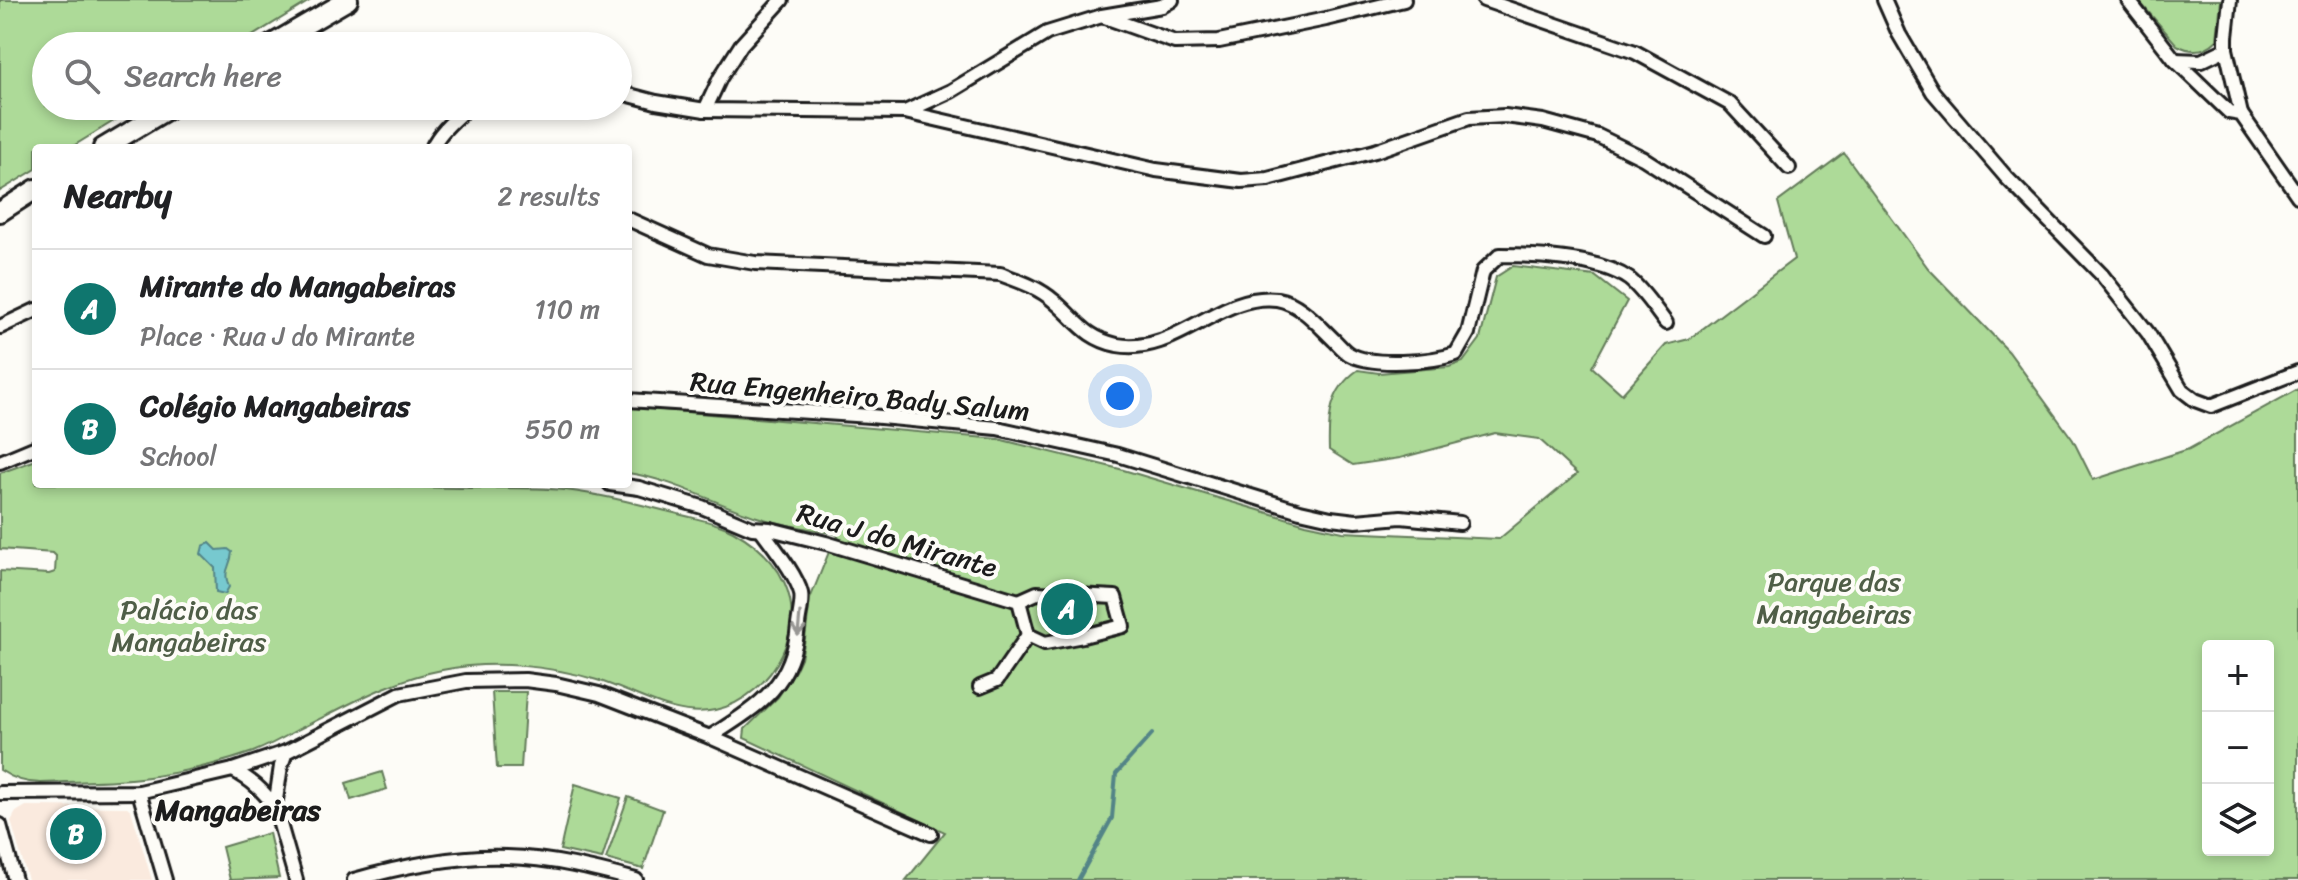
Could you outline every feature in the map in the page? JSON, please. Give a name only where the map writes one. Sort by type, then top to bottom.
[{"type":"street","points":[[293,32],[347,0]]},
{"type":"street","points":[[705,110],[741,45],[782,0]]},
{"type":"street","points":[[905,112],[951,91],[1047,33],[1102,16],[1162,6],[1172,0]]},
{"type":"street","points":[[1102,16],[1175,42],[1219,41],[1404,0]]},
{"type":"street","points":[[1484,0],[1635,52],[1730,104],[1789,168]]},
{"type":"street","points":[[1884,0],[1899,34],[1933,92],[2006,177],[2102,275],[2148,333],[2182,390],[2195,400],[2211,406],[2298,372]]},
{"type":"street","points":[[2128,0],[2175,60],[2229,112],[2241,114]]},
{"type":"street","points":[[2230,0],[2226,49],[2241,114],[2298,196]]},
{"type":"street","points":[[2175,60],[2201,61],[2226,49]]},
{"type":"street","points":[[632,96],[705,110],[905,112],[1156,170],[1241,181],[1268,179],[1347,158],[1469,118],[1505,116],[1543,121],[1598,136],[1643,158],[1764,236]]},
{"type":"street","points":[[110,144],[150,120]]},
{"type":"street","points":[[434,144],[456,120]]},
{"type":"street","points":[[0,212],[32,192]]},
{"type":"street","points":[[632,221],[708,255],[755,263],[1000,274],[1027,283],[1052,299],[1092,337],[1119,345],[1145,346],[1168,339],[1191,325],[1251,299],[1279,299],[1300,308],[1349,354],[1380,362],[1441,359],[1456,354],[1468,333],[1483,271],[1500,255],[1531,255],[1610,267],[1632,281],[1666,323]]},
{"type":"street","points":[[0,327],[32,312]]},
{"type":"street","name":"Rua Engenheiro Bady Salum","points":[[632,400],[997,428],[1118,455],[1331,518],[1356,521],[1401,517],[1460,523]]},
{"type":"street","points":[[0,462],[32,449]]},
{"type":"street","name":"Rua J do Mirante","points":[[632,487],[702,507],[752,528],[770,529],[826,543],[1019,601]]},
{"type":"street","points":[[710,737],[768,696],[789,668],[797,645],[801,594],[785,562],[761,529]]},
{"type":"street","points":[[980,687],[997,680],[1028,635],[1019,601],[1037,593],[1115,597],[1123,626],[1045,643],[1028,635]]},
{"type":"street","points":[[0,793],[139,792],[233,770],[286,752],[399,694],[466,681],[525,680],[599,694],[710,737],[931,834]]},
{"type":"street","points":[[275,807],[286,752]]},
{"type":"street","points":[[233,770],[254,782],[275,807],[296,880]]},
{"type":"street","points":[[139,792],[165,880]]},
{"type":"street","points":[[0,825],[15,880]]},
{"type":"street","points":[[354,880],[439,861],[508,857],[583,867],[636,880]]},
{"type":"shaded area","points":[[26,806],[127,807],[131,810],[152,880],[28,880],[11,821],[16,812]]},
{"type":"green space","points":[[0,0],[311,0],[259,32],[32,32],[32,120],[115,120],[76,144],[32,144],[32,171],[0,191]]},
{"type":"green space","points":[[2138,0],[2221,0],[2217,40],[2198,50],[2177,45]]},
{"type":"green space","name":"Parque das Mangabeiras","points":[[1844,153],[1928,268],[2009,352],[2073,440],[2093,480],[2189,449],[2298,389],[2298,880],[906,880],[945,832],[744,738],[745,729],[778,697],[801,658],[810,599],[829,552],[839,546],[840,540],[836,534],[767,520],[662,481],[632,474],[632,407],[998,439],[1120,469],[1343,532],[1499,539],[1577,474],[1539,439],[1495,433],[1400,458],[1353,465],[1329,450],[1332,406],[1348,378],[1358,370],[1379,373],[1449,367],[1463,362],[1480,339],[1496,277],[1513,266],[1595,276],[1627,301],[1592,367],[1622,394],[1666,345],[1689,339],[1794,259],[1778,202]]},
{"type":"green space","name":"Palácio das Mangabeiras","points":[[32,461],[32,488],[528,488],[565,490],[626,501],[716,524],[750,542],[776,568],[784,583],[792,616],[789,635],[777,664],[763,682],[736,702],[715,710],[685,711],[597,680],[559,671],[480,665],[442,670],[385,687],[264,747],[214,764],[136,779],[24,781],[0,770],[0,571],[49,574],[55,572],[56,556],[53,553],[0,549],[0,473]]},
{"type":"green space","points":[[492,692],[526,692],[521,768],[497,768]]},
{"type":"green space","points":[[382,772],[387,789],[351,800],[346,783]]},
{"type":"green space","points":[[575,784],[621,798],[602,859],[560,850]]},
{"type":"green space","points":[[628,797],[663,810],[643,869],[606,859]]},
{"type":"green space","points":[[269,833],[279,878],[230,880],[222,847]]},
{"type":"water","points":[[210,543],[217,550],[228,549],[232,552],[227,572],[229,587],[225,594],[216,592],[215,568],[201,554],[203,546]]},
{"type":"waterway","points":[[1078,880],[1112,818],[1116,774],[1152,734]]},
{"type":"place","name":"Mirante do Mangabeiras","points":[[1067,609]]},
{"type":"place","name":"Colégio Mangabeiras","points":[[76,834]]},
{"type":"district","name":"Mangabeiras","points":[[238,810]]}]
